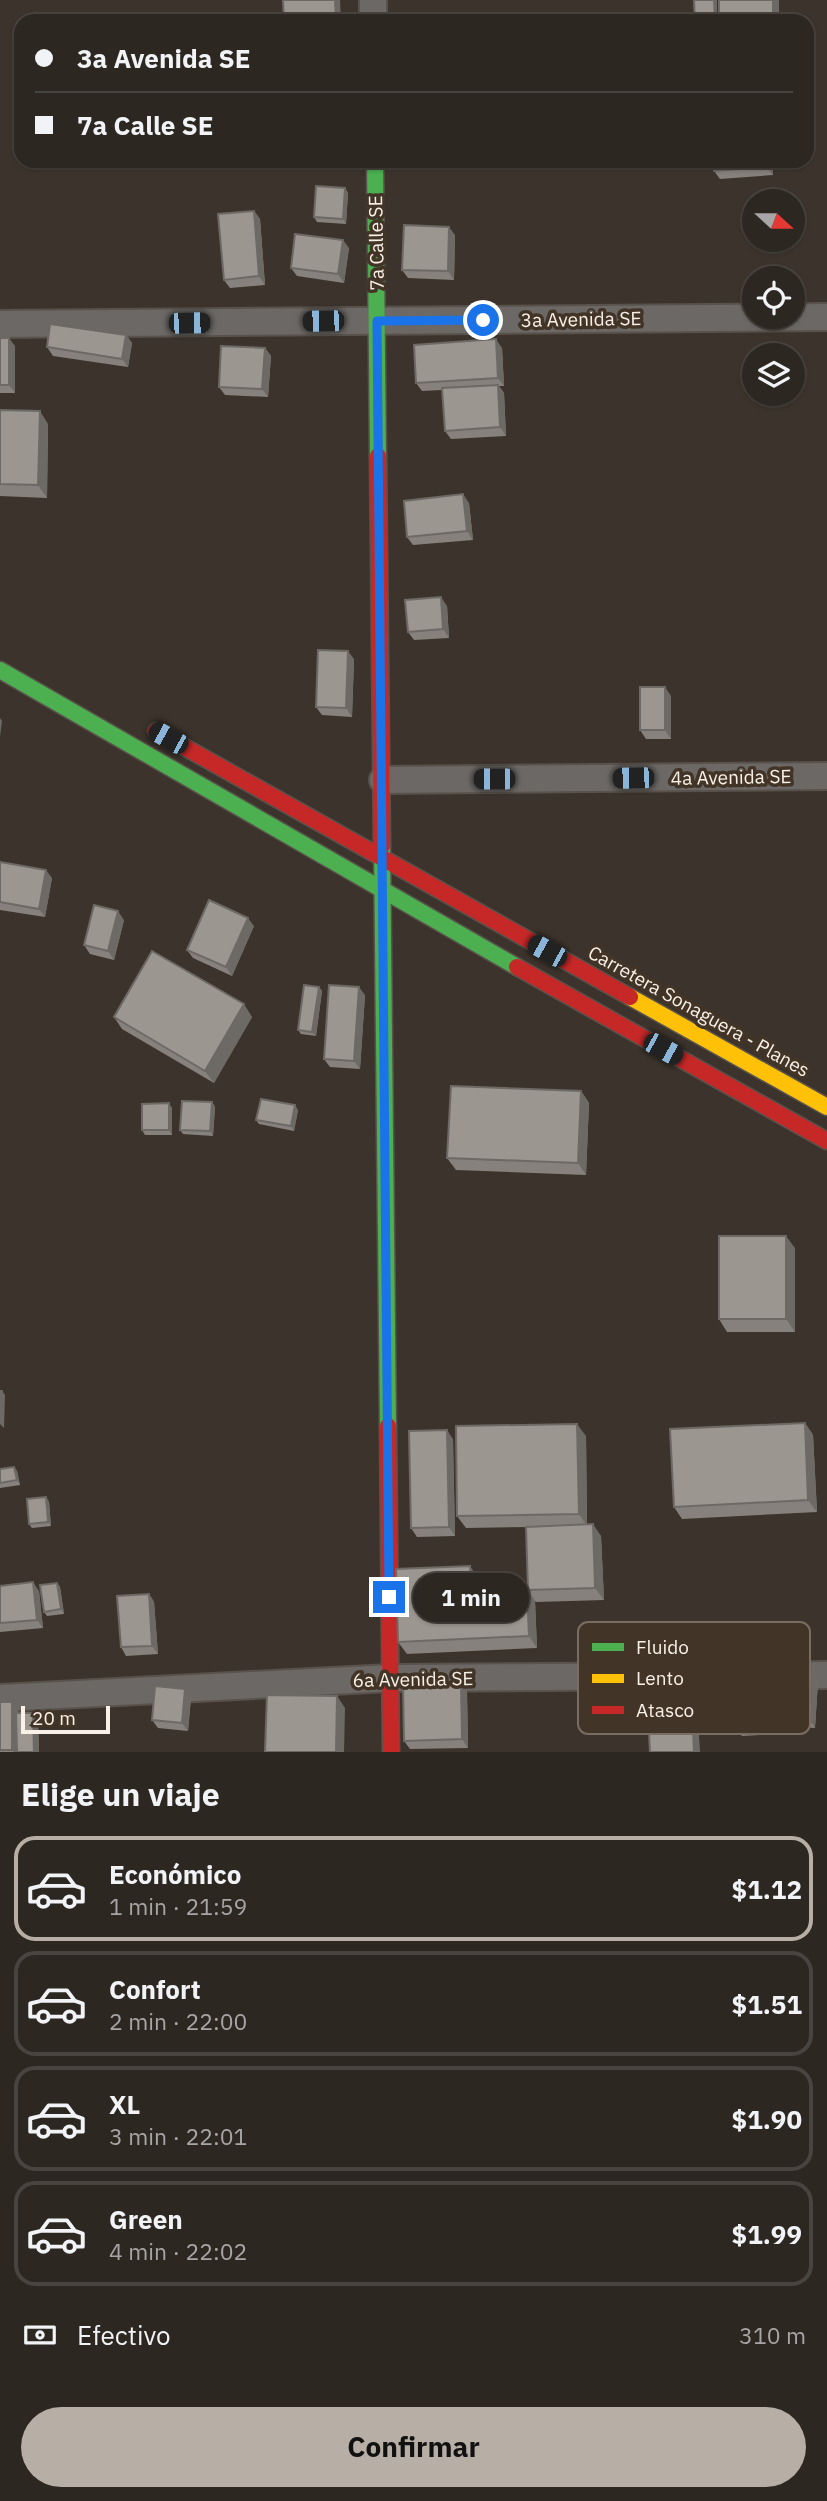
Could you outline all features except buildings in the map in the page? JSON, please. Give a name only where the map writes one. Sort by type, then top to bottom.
[{"type":"main road","name":"7a Calle SE","points":[[375,168],[391,1752]]},
{"type":"main road","points":[[0,670],[382,891],[827,1141]]},
{"type":"main road","name":"Carretera Sonaguera - Planes","points":[[144,725],[827,1107]]},
{"type":"street","name":"3a Avenida SE","points":[[0,324],[827,317]]},
{"type":"street","name":"4a Avenida SE","points":[[383,780],[827,776]]},
{"type":"street","name":"6a Avenida SE","points":[[0,1699],[390,1678],[578,1677]]},
{"type":"traffic: fast","points":[[375,168],[378,456]]},
{"type":"traffic: fast","points":[[0,670],[517,967]]},
{"type":"traffic: fast","points":[[382,846],[388,1426]]},
{"type":"traffic: slow","points":[[630,997],[827,1107]]},
{"type":"traffic: jam","points":[[378,456],[382,846]]},
{"type":"traffic: jam","points":[[156,731],[630,997]]},
{"type":"traffic: jam","points":[[517,967],[827,1141]]},
{"type":"traffic: jam","points":[[388,1426],[391,1752]]},
{"type":"route","points":[[389,1597],[377,321],[483,320]]}]
